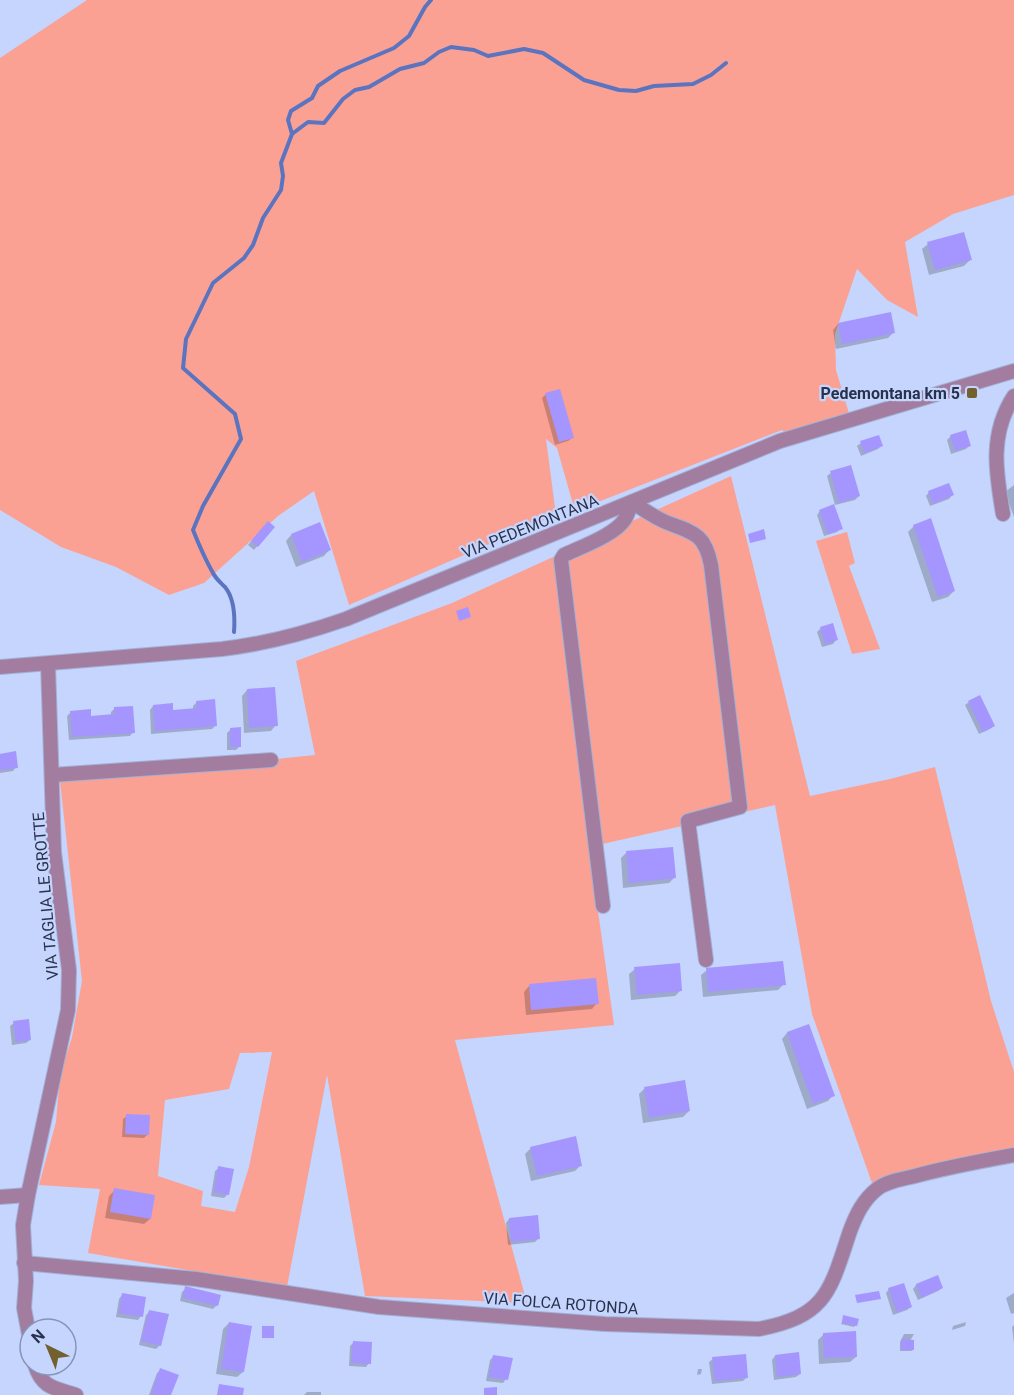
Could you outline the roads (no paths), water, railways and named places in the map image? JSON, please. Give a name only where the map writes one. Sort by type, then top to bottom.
[{"type":"street","name":"VIA PEDEMONTANA","points":[[0,667],[230,648],[287,638],[346,619],[780,441],[1014,371]]},
{"type":"street","points":[[1003,514],[996,472],[995,444],[1014,396]]},
{"type":"street","points":[[603,906],[561,560],[564,555],[620,525],[632,502],[655,517],[696,533],[705,543],[711,565],[740,807],[688,821],[706,960]]},
{"type":"street","name":"VIA TAGLIA LE GROTTE","points":[[26,1317],[23,1225],[68,1010],[69,990],[69,970],[54,852],[48,664]]},
{"type":"street","points":[[52,775],[271,760]]},
{"type":"street","name":"VIA FOLCA ROTONDA","points":[[24,1263],[196,1279],[380,1306],[605,1324],[759,1329],[778,1326],[808,1313],[826,1295],[835,1277],[859,1210],[879,1187],[893,1181],[948,1167],[1014,1155]]},
{"type":"street","points":[[0,1197],[28,1195]]},
{"type":"street","points":[[39,1377],[53,1388],[76,1395]]},
{"type":"waterway","points":[[234,632],[234,615],[228,592],[214,575],[193,530],[203,506],[241,439],[235,414],[183,368],[186,339],[213,283],[244,258],[253,245],[263,218],[281,190],[283,176],[281,163],[292,134],[288,120],[291,111],[312,98],[318,86],[340,71],[394,48],[409,36],[431,0]]},
{"type":"waterway","points":[[292,134],[308,122],[324,123],[343,99],[355,90],[369,87],[400,69],[424,63],[439,52],[451,47],[474,50],[488,56],[524,49],[543,53],[584,80],[619,90],[636,91],[654,86],[693,84],[711,75],[726,63]]},
{"type":"place","name":"Pedemontana km 5","points":[[972,393]]}]
